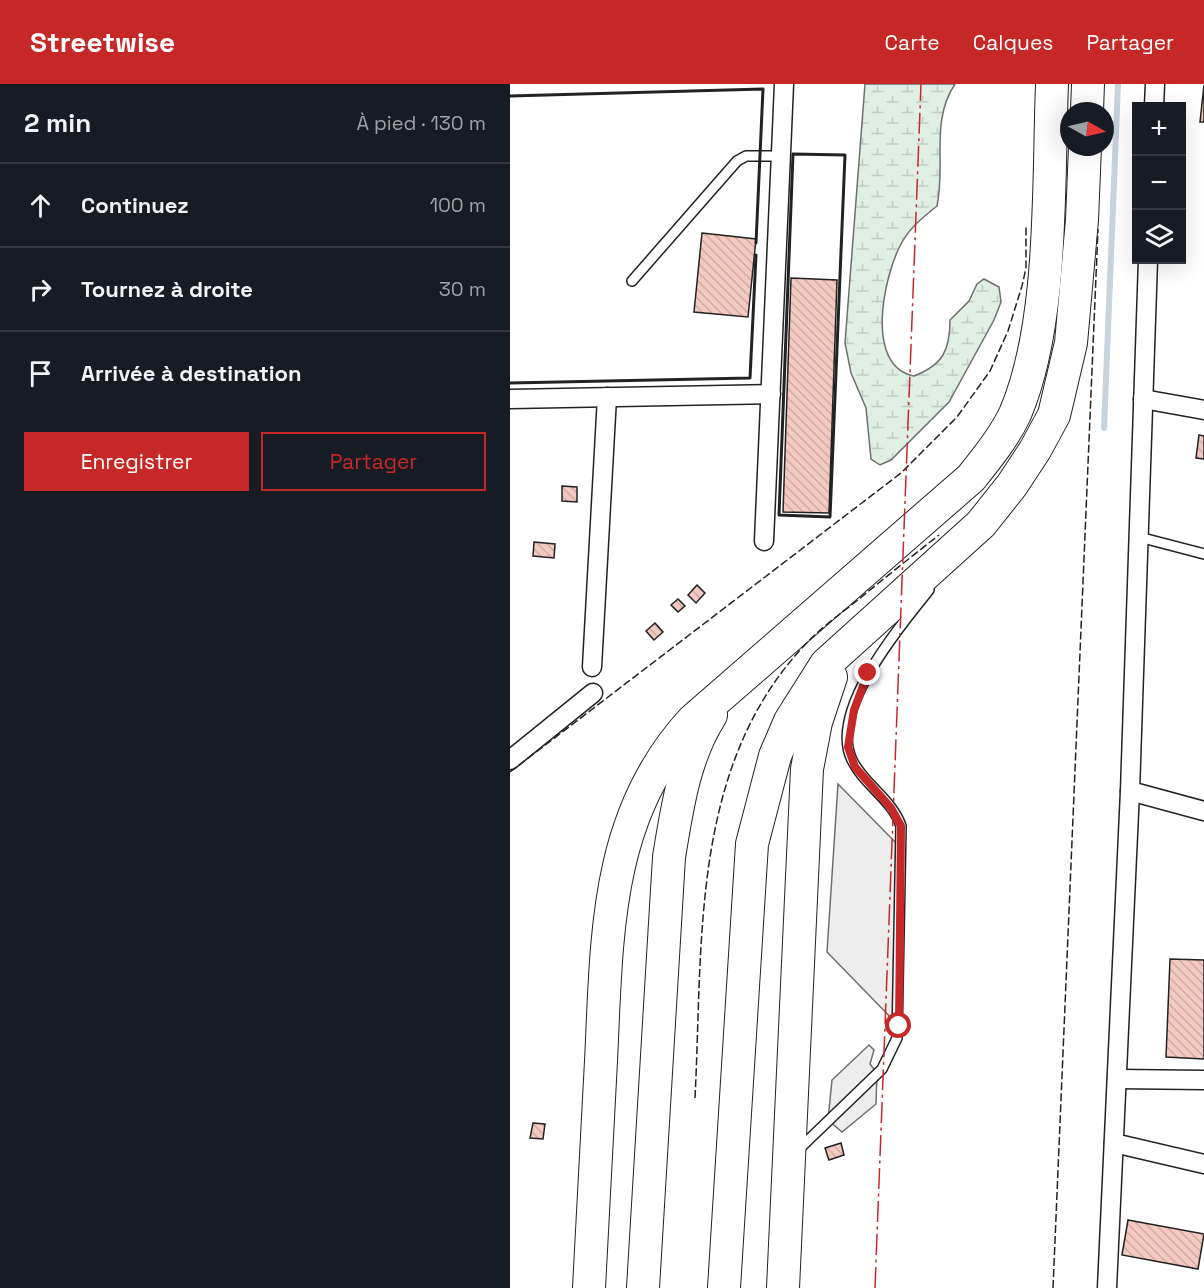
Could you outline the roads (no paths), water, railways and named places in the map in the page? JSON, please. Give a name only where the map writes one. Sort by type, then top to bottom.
[{"type":"highway","points":[[589,1288],[608,936],[616,877],[626,836],[638,804],[660,759],[693,720],[970,478],[994,449],[1014,415],[1028,377],[1037,337],[1046,235],[1052,84]]},
{"type":"highway","points":[[1087,102],[1088,84]]},
{"type":"highway","points":[[723,1288],[752,844],[763,796],[790,721],[826,664],[981,524],[1012,485],[1054,415],[1071,343],[1082,220],[1085,156]]},
{"type":"highway","points":[[783,1288],[807,770],[821,703],[843,649]]},
{"type":"highway","points":[[643,1288],[669,856],[679,799],[691,756],[705,724],[732,684]]},
{"type":"street","points":[[764,541],[784,84]]},
{"type":"street","points":[[1154,102],[1155,84]]},
{"type":"street","points":[[1107,1288],[1130,791],[1148,264]]},
{"type":"street","points":[[510,399],[771,394]]},
{"type":"street","points":[[592,667],[607,397]]},
{"type":"street","points":[[1143,399],[1204,410]]},
{"type":"street","points":[[510,760],[592,693]]},
{"type":"street","points":[[1130,791],[1204,811]]},
{"type":"street","points":[[1117,1079],[1204,1080]]},
{"type":"street","points":[[1114,1143],[1204,1164]]},
{"type":"lane","points":[[632,281],[737,161],[746,156],[781,156]]},
{"type":"lane","points":[[789,1157],[882,1069],[897,1038],[901,826],[891,808],[855,767],[848,747],[849,731],[860,693],[883,649],[981,524]]},
{"type":"lane","points":[[1139,537],[1204,554]]},
{"type":"waterway","points":[[1104,428],[1118,84]]}]
